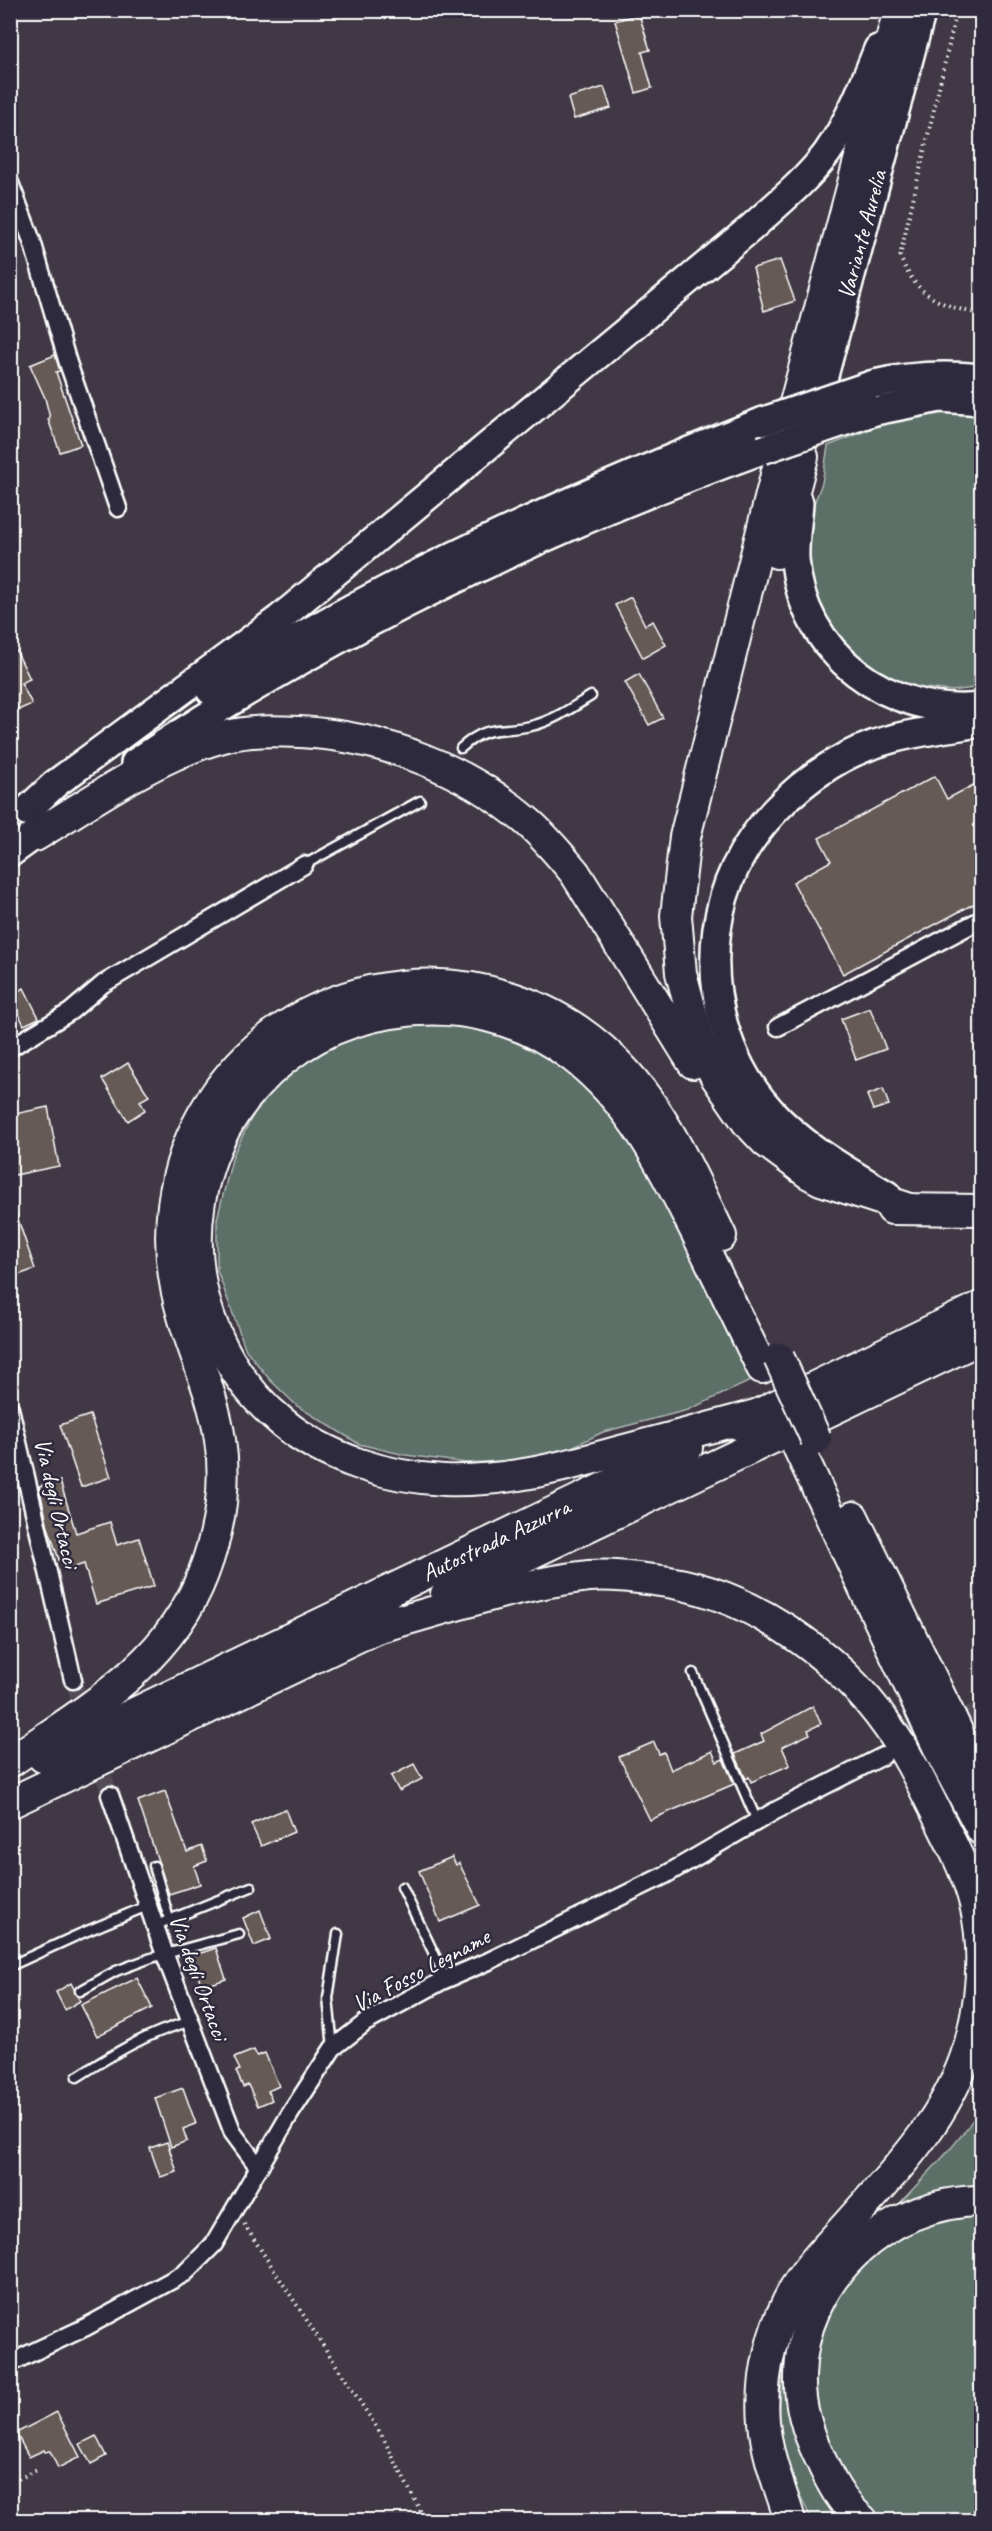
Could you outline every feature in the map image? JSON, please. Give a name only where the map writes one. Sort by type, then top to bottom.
[{"type":"highway","points":[[10,853],[24,823],[55,784],[279,619],[752,228],[799,184],[827,152],[857,98],[893,10]]},
{"type":"highway","points":[[899,10],[778,466],[685,837],[676,916],[679,960],[718,1006],[727,1037],[743,1072],[763,1101],[803,1142],[910,1209]]},
{"type":"highway","name":"Variante Aurelia","points":[[922,10],[803,457],[795,559],[806,604],[824,640],[854,673],[892,694],[930,707],[949,709],[981,707]]},
{"type":"highway","points":[[24,823],[238,673],[388,587],[593,490],[764,422],[874,384],[924,375],[946,374],[981,378]]},
{"type":"highway","points":[[24,823],[93,792],[213,711],[356,628],[507,554],[668,484],[875,411],[940,398],[981,401]]},
{"type":"highway","points":[[803,457],[704,826],[690,909],[689,943],[698,980],[702,1013],[713,1047],[736,1087],[756,1114],[777,1136],[841,1185],[910,1209]]},
{"type":"highway","points":[[698,980],[735,869],[759,830],[784,802],[830,765],[865,748],[898,736],[981,723]]},
{"type":"highway","points":[[24,823],[119,784],[187,749],[226,736],[269,730],[341,736],[376,743],[436,765],[475,784],[504,804],[534,828],[575,873],[711,1092],[750,1143],[776,1165],[809,1186],[847,1202],[880,1209],[981,1210]]},
{"type":"highway","points":[[10,1762],[115,1689],[137,1671],[164,1642],[182,1617],[196,1591],[218,1523],[222,1491],[222,1455],[212,1400],[183,1317],[173,1277],[170,1238],[173,1200],[186,1152],[196,1126],[221,1086],[258,1047],[311,1012],[355,995],[383,988],[431,984],[472,986],[543,1008],[580,1030],[614,1060],[638,1086],[675,1142],[942,1755],[981,1863]]},
{"type":"highway","points":[[756,1415],[560,1468],[493,1480],[417,1478],[376,1469],[340,1457],[297,1433],[260,1402],[233,1366],[220,1343],[201,1290],[195,1247],[197,1215],[207,1167],[227,1124],[240,1104],[269,1072],[300,1048],[335,1029],[379,1015],[422,1009],[459,1011],[507,1021],[531,1031],[572,1056],[599,1080],[637,1124],[770,1363]]},
{"type":"highway","name":"Autostrada Azzurra","points":[[10,1772],[981,1306]]},
{"type":"highway","name":"Autostrada Azzurra","points":[[10,1803],[981,1338]]},
{"type":"highway","points":[[807,1443],[981,1782]]},
{"type":"highway","points":[[376,1628],[519,1588],[591,1576],[659,1580],[711,1593],[785,1630],[819,1653],[842,1674],[889,1727],[951,1841],[976,1907],[981,1948],[980,1985],[973,2032],[968,2052],[947,2101],[916,2148],[809,2266],[793,2292],[775,2334],[765,2375],[763,2400],[767,2448],[771,2468],[791,2515]]},
{"type":"highway","points":[[942,1755],[981,1830]]},
{"type":"highway","points":[[836,2236],[909,2177],[933,2153],[960,2118],[981,2077]]},
{"type":"highway","points":[[862,2520],[832,2487],[809,2436],[802,2409],[800,2377],[808,2328],[819,2301],[835,2277],[864,2243],[880,2230],[897,2220],[921,2211],[949,2204],[981,2201]]},
{"type":"street","points":[[10,183],[32,241],[68,363],[118,508]]},
{"type":"street","points":[[10,1048],[70,1012],[103,984],[304,865]]},
{"type":"street","points":[[778,1027],[981,920]]},
{"type":"street","name":"Via degli Ortacci","points":[[10,1408],[73,1680]]},
{"type":"street","name":"Via Fosso Legname","points":[[10,2363],[86,2327],[185,2273],[214,2244],[290,2114],[333,2048],[365,2023],[446,1979],[489,1961],[665,1875],[758,1821],[883,1756]]},
{"type":"street","name":"Via degli Ortacci","points":[[110,1796],[147,1906],[162,1922],[165,1955],[233,2133],[259,2169]]},
{"type":"lane","points":[[461,748],[477,734],[532,726],[548,720],[591,696]]},
{"type":"lane","points":[[304,865],[420,801]]},
{"type":"lane","points":[[693,1672],[758,1821]]},
{"type":"lane","points":[[154,1866],[162,1922],[251,1887]]},
{"type":"lane","points":[[402,1887],[446,1979]]},
{"type":"lane","points":[[10,1966],[147,1906]]},
{"type":"lane","points":[[80,1991],[116,1971],[239,1934]]},
{"type":"lane","points":[[333,2048],[328,1998],[338,1934]]},
{"type":"lane","points":[[77,2078],[119,2051],[158,2032],[189,2022]]},
{"type":"path","points":[[957,10],[900,256],[915,285],[936,301],[958,310],[981,314]]},
{"type":"path","points":[[235,2211],[381,2434],[425,2520]]},
{"type":"path","points":[[10,2475],[14,2481],[39,2469]]},
{"type":"green space","points":[[923,411],[981,411],[981,687],[952,691],[907,686],[868,669],[817,613],[800,539],[822,483],[828,446],[898,418]]},
{"type":"green space","points":[[444,1020],[497,1033],[535,1047],[572,1071],[615,1115],[663,1194],[755,1379],[688,1410],[603,1432],[566,1450],[534,1459],[467,1463],[405,1455],[359,1444],[297,1406],[270,1380],[246,1350],[217,1270],[217,1219],[233,1155],[258,1105],[297,1062],[331,1038]]},
{"type":"green space","points":[[981,2106],[981,2192],[893,2211],[951,2148]]},
{"type":"green space","points":[[981,2208],[981,2520],[881,2520],[853,2495],[838,2475],[816,2410],[815,2367],[824,2327],[832,2307],[852,2276],[894,2236]]},
{"type":"green space","points":[[802,2310],[797,2438],[807,2467],[843,2520],[812,2520],[792,2479],[782,2445],[781,2386],[789,2348]]},
{"type":"building","points":[[639,14],[650,50],[642,52],[652,88],[636,93],[615,21]]},
{"type":"building","points":[[604,87],[611,108],[574,119],[568,98]]},
{"type":"building","points":[[780,260],[795,301],[764,311],[753,268]]},
{"type":"building","points":[[55,355],[60,371],[56,372],[81,445],[60,452],[48,419],[50,418],[45,398],[30,365]]},
{"type":"building","points":[[631,597],[645,625],[653,621],[666,645],[643,658],[615,605]]},
{"type":"building","points":[[10,638],[30,679],[21,683],[32,704],[18,710],[10,695]]},
{"type":"building","points":[[639,674],[663,718],[649,725],[625,682]]},
{"type":"building","points":[[935,776],[947,799],[981,781],[981,900],[843,974],[793,882],[831,861],[819,838]]},
{"type":"building","points":[[24,988],[39,1018],[24,1025],[10,995]]},
{"type":"building","points":[[870,1008],[886,1049],[856,1060],[841,1019]]},
{"type":"building","points":[[128,1063],[149,1096],[140,1101],[145,1110],[128,1121],[102,1079]]},
{"type":"building","points":[[883,1089],[889,1105],[873,1110],[867,1095]]},
{"type":"building","points":[[48,1107],[59,1166],[10,1176],[10,1115]]},
{"type":"building","points":[[13,1205],[35,1269],[10,1278],[10,1206]]},
{"type":"building","points":[[90,1415],[111,1477],[81,1487],[60,1425]]},
{"type":"building","points":[[60,1481],[76,1533],[110,1522],[117,1545],[139,1538],[154,1586],[96,1604],[84,1564],[68,1569],[65,1558],[59,1560],[48,1527],[39,1486]]},
{"type":"building","points":[[813,1706],[821,1724],[808,1730],[810,1734],[782,1747],[790,1765],[751,1782],[749,1777],[746,1779],[735,1754],[764,1741],[761,1734]]},
{"type":"building","points":[[654,1742],[659,1754],[664,1752],[671,1770],[712,1751],[717,1762],[723,1759],[734,1784],[650,1820],[619,1757]]},
{"type":"building","points":[[414,1764],[422,1779],[399,1791],[391,1776]]},
{"type":"building","points":[[165,1791],[187,1852],[202,1846],[207,1861],[194,1866],[200,1884],[169,1894],[138,1801]]},
{"type":"building","points":[[285,1809],[294,1832],[261,1846],[251,1824]]},
{"type":"building","points":[[452,1857],[456,1865],[459,1863],[480,1905],[440,1922],[419,1871]]},
{"type":"building","points":[[260,1910],[271,1939],[254,1946],[243,1918]]},
{"type":"building","points":[[216,1948],[226,1979],[202,1987],[192,1956]]},
{"type":"building","points":[[137,1978],[152,2008],[97,2036],[81,2005]]},
{"type":"building","points":[[71,1983],[80,2001],[65,2010],[56,1992]]},
{"type":"building","points":[[254,2050],[257,2056],[265,2053],[279,2086],[268,2091],[272,2100],[258,2106],[248,2085],[243,2087],[236,2071],[240,2070],[234,2058]]},
{"type":"building","points":[[183,2088],[196,2124],[183,2129],[187,2141],[171,2147],[155,2098]]},
{"type":"building","points":[[167,2142],[177,2172],[160,2177],[150,2148]]},
{"type":"building","points":[[57,2412],[80,2457],[58,2468],[50,2451],[45,2452],[44,2450],[29,2457],[16,2433]]},
{"type":"building","points":[[96,2436],[106,2456],[91,2464],[80,2444]]},
{"type":"tunnel","points":[[73,1680],[85,1716]]},
{"type":"tunnel","points":[[896,1749],[982,1708]]},
{"type":"tunnel","points":[[97,1755],[110,1795]]}]
